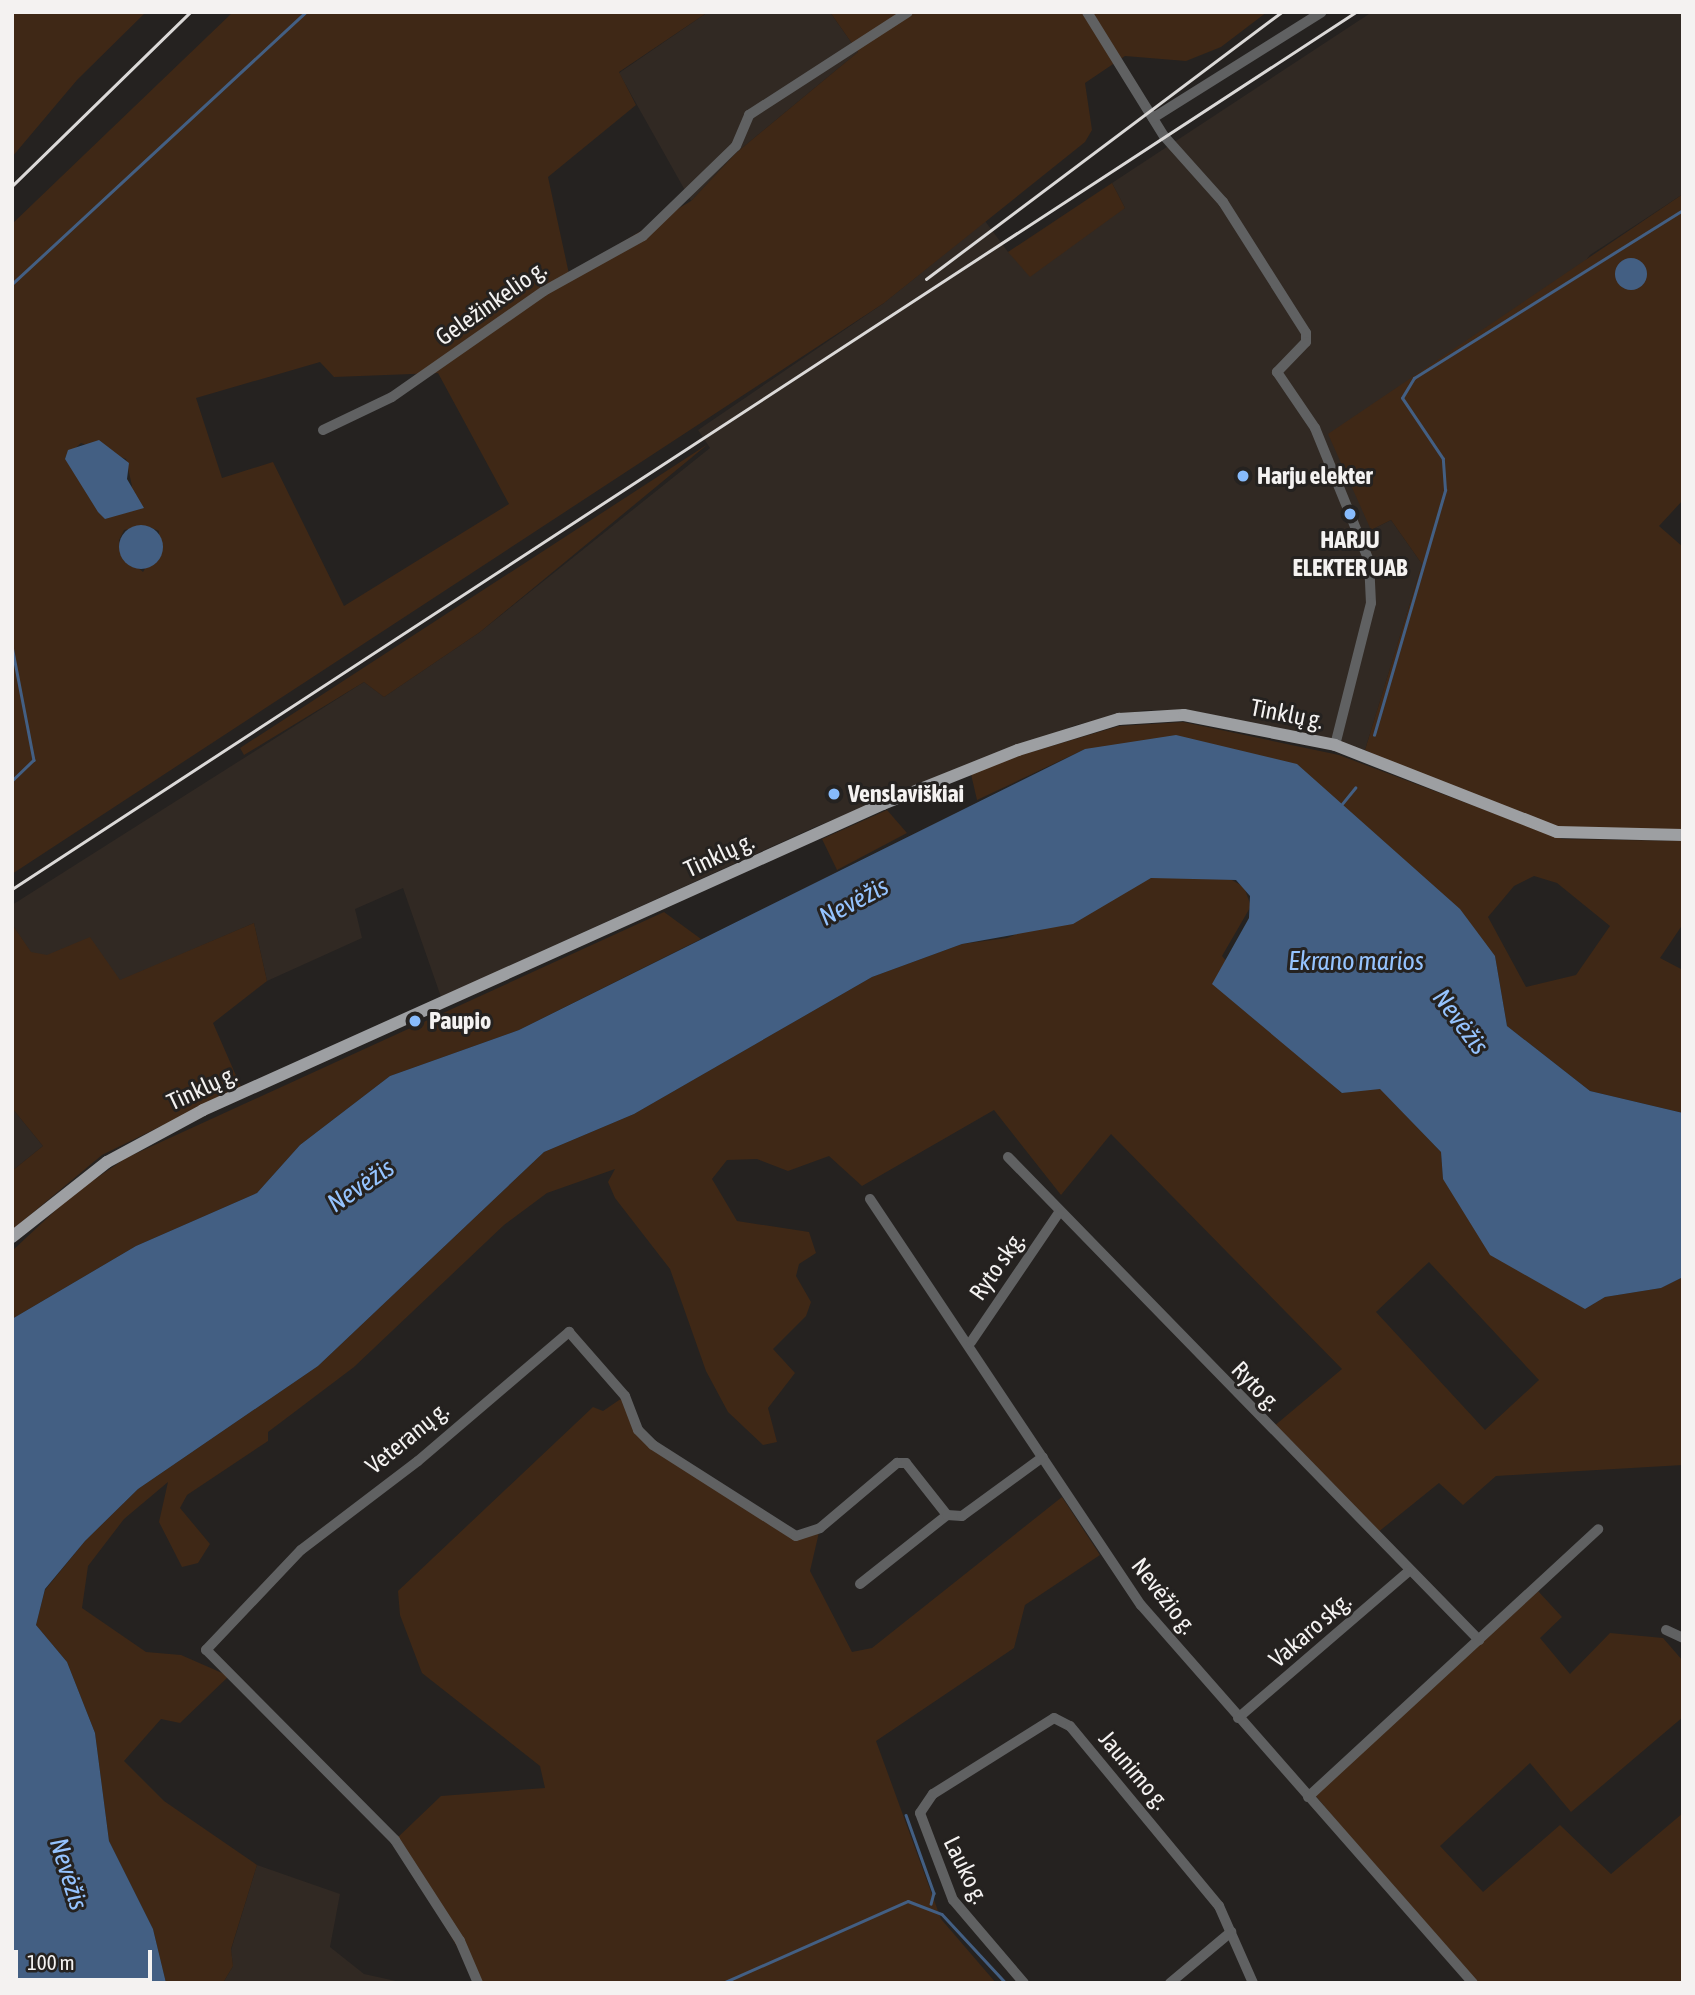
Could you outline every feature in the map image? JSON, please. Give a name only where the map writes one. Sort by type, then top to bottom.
[{"type":"main road","name":"Tinklų g.","points":[[12,1237],[107,1162],[192,1116],[770,854],[1018,750],[1119,719],[1161,715],[1335,745],[1531,826],[1594,838],[1683,835]]},
{"type":"street","name":"Geležinkelio g.","points":[[323,430],[392,397],[680,206],[736,146],[749,116],[908,12]]},
{"type":"street","points":[[1087,12],[1153,118],[1223,202],[1306,333],[1302,348],[1277,372],[1315,428],[1369,561],[1371,603],[1335,745]]},
{"type":"street","points":[[1153,118],[1322,12]]},
{"type":"street","name":"Ryto g.","points":[[1008,1157],[1058,1214],[1408,1572],[1479,1640]]},
{"type":"street","name":"Nevėžio g.","points":[[870,1199],[971,1342],[1141,1605],[1473,1983]]},
{"type":"street","name":"Ryto skg.","points":[[971,1342],[1058,1214]]},
{"type":"street","name":"Veteranų g.","points":[[478,1983],[472,1966],[395,1840],[206,1650],[300,1549],[418,1461],[569,1332],[625,1396],[639,1430],[653,1445],[796,1536],[820,1528],[897,1463],[906,1463],[947,1515]]},
{"type":"street","points":[[860,1584],[947,1515],[962,1516],[1043,1457]]},
{"type":"street","points":[[1308,1797],[1598,1529]]},
{"type":"street","name":"Vakaro skg.","points":[[1238,1718],[1408,1572]]},
{"type":"street","points":[[1666,1630],[1683,1638]]},
{"type":"street","name":"Jaunimo g.","points":[[927,1799],[1047,1720],[1061,1719],[1219,1906],[1252,1983]]},
{"type":"street","name":"Lauko g.","points":[[927,1799],[921,1821],[953,1900],[1024,1983]]},
{"type":"street","points":[[1170,1983],[1230,1932]]},
{"type":"shaded area","points":[[12,12],[146,12],[77,80],[12,157]]},
{"type":"shaded area","points":[[233,12],[708,12],[619,72],[636,105],[548,177],[569,274],[691,201],[736,153],[858,52],[830,12],[1267,12],[1221,47],[1186,61],[1125,56],[1085,83],[1092,130],[1085,142],[884,303],[12,874],[12,224]],"holes":[[[320,362],[334,377],[438,373],[509,504],[344,606],[273,462],[222,478],[196,398]],[[81,443],[126,459],[132,486],[105,519],[65,458]],[[147,526],[159,531],[159,546],[143,572],[122,554],[119,540],[124,530]]]},
{"type":"shaded area","points":[[708,12],[830,12],[858,52],[736,153],[691,201],[619,73]]},
{"type":"shaded area","points":[[1372,12],[1683,12],[1683,194],[1590,255],[1371,530],[1391,520],[1422,564],[1365,750],[1194,711],[1145,710],[1076,725],[815,827],[441,997],[403,888],[355,909],[362,938],[267,981],[254,923],[120,981],[90,938],[47,956],[31,953],[12,924],[12,905],[364,682],[384,697],[480,632],[710,448],[698,430],[884,303],[985,221],[1008,252],[1125,208],[1112,183]]},
{"type":"shaded area","points":[[1112,183],[1125,208],[1030,277],[1008,252]]},
{"type":"shaded area","points":[[1683,194],[1683,500],[1659,526],[1683,547],[1683,835],[1594,838],[1487,808],[1365,750],[1422,564],[1391,520],[1371,530],[1328,434]]},
{"type":"shaded area","points":[[708,444],[480,632],[384,697],[364,682],[244,755],[240,748]]},
{"type":"shaded area","points":[[1183,722],[1339,755],[1562,839],[1683,841],[1683,924],[1660,958],[1683,970],[1683,1113],[1590,1091],[1507,1026],[1495,956],[1085,749],[977,800],[971,774],[1018,756],[1119,726]],"holes":[[[1534,876],[1557,883],[1610,926],[1576,975],[1526,987],[1488,917],[1514,886]]]},
{"type":"shaded area","points":[[887,810],[907,833],[837,870],[822,839]]},
{"type":"shaded area","points":[[1225,876],[1244,887],[1251,906],[1222,956],[1341,1093],[1380,1088],[1441,1152],[1443,1179],[1585,1309],[1605,1297],[1661,1288],[1683,1277],[1683,1465],[1496,1476],[1463,1505],[1439,1483],[1377,1533],[1273,1427],[1342,1369],[1111,1134],[1061,1195],[994,1110],[862,1186],[829,1156],[788,1171],[757,1159],[727,1160],[712,1179],[737,1221],[809,1232],[816,1253],[799,1264],[796,1276],[811,1302],[806,1316],[773,1349],[795,1373],[768,1408],[777,1442],[763,1445],[728,1412],[706,1371],[670,1269],[615,1198],[608,1182],[615,1169],[547,1193],[504,1225],[354,1367],[268,1432],[268,1441],[187,1495],[180,1508],[210,1544],[198,1563],[182,1567],[159,1522],[168,1482],[124,1519],[88,1566],[82,1608],[146,1652],[181,1655],[229,1676],[180,1723],[161,1719],[124,1761],[164,1801],[257,1865],[231,1949],[233,1966],[223,1983],[166,1983],[153,1929],[109,1841],[95,1733],[67,1662],[36,1625],[45,1590],[85,1541],[138,1489],[318,1366],[544,1152],[634,1114],[872,977],[962,944],[1007,938],[1151,878]],"holes":[[[1429,1262],[1539,1380],[1485,1430],[1376,1312]]]},
{"type":"shaded area","points":[[664,912],[701,939],[519,1030],[390,1076],[300,1145],[257,1193],[136,1246],[12,1319],[12,1251],[73,1194],[126,1158]]},
{"type":"shaded area","points":[[254,923],[267,981],[213,1023],[241,1087],[102,1155],[12,1230],[12,1171],[43,1146],[12,1108],[12,924],[31,952],[47,955],[90,937],[120,980]]},
{"type":"shaded area","points":[[12,1108],[43,1146],[12,1171]]},
{"type":"shaded area","points":[[625,1396],[638,1430],[795,1536],[820,1528],[810,1571],[852,1652],[872,1648],[1062,1497],[1100,1555],[1025,1605],[1014,1648],[876,1741],[941,1919],[996,1983],[478,1983],[395,1840],[441,1796],[545,1788],[540,1766],[422,1673],[400,1615],[398,1591],[593,1407],[603,1411]]},
{"type":"shaded area","points":[[1538,1591],[1562,1617],[1540,1638],[1570,1674],[1610,1633],[1663,1638],[1683,1661],[1683,1717],[1571,1812],[1530,1763],[1440,1846],[1483,1892],[1560,1825],[1611,1874],[1683,1813],[1683,1983],[1473,1983],[1315,1795]]},
{"type":"shaded area","points":[[257,1865],[340,1894],[330,1947],[364,1974],[405,1983],[223,1983],[233,1966],[231,1950]]},
{"type":"water","points":[[1631,258],[1643,262],[1647,274],[1643,286],[1631,290],[1619,286],[1615,274],[1619,262]]},
{"type":"water","points":[[99,440],[129,463],[127,479],[144,508],[105,519],[98,512],[65,459],[68,450]]},
{"type":"water","points":[[141,525],[157,531],[163,547],[157,563],[141,569],[125,563],[119,547],[125,531]]},
{"type":"water","name":"Ekrano marios","points":[[1176,735],[1297,764],[1460,909],[1495,956],[1507,1026],[1590,1091],[1683,1113],[1683,1277],[1661,1288],[1605,1297],[1585,1309],[1490,1255],[1443,1179],[1441,1152],[1380,1089],[1342,1093],[1212,984],[1249,918],[1250,896],[1236,880],[1151,878],[1073,924],[962,944],[872,977],[634,1114],[544,1152],[318,1366],[138,1489],[85,1541],[45,1589],[36,1625],[67,1662],[95,1733],[109,1841],[153,1929],[166,1983],[12,1983],[12,1319],[136,1246],[257,1193],[300,1145],[390,1076],[519,1030],[1085,749]]},
{"type":"waterway","points":[[12,284],[306,12]]},
{"type":"waterway","points":[[1374,735],[1445,490],[1443,459],[1402,398],[1414,378],[1683,210]]},
{"type":"waterway","points":[[12,646],[34,760],[12,781]]},
{"type":"waterway","points":[[1342,804],[1355,788]]},
{"type":"waterway","points":[[906,1815],[934,1893],[931,1904]]},
{"type":"waterway","points":[[723,1983],[908,1901],[942,1914],[1006,1983]]},
{"type":"railway","points":[[12,186],[190,12]]},
{"type":"railway","points":[[926,279],[1282,12]]},
{"type":"railway","points":[[12,889],[1356,12]]},
{"type":"place","name":"Harju elekter","points":[[1243,476]]},
{"type":"place","name":"HARJU ELEKTER UAB","points":[[1350,514]]},
{"type":"place","name":"Venslaviškiai","points":[[834,794]]},
{"type":"place","name":"Paupio","points":[[415,1021]]},
{"type":"water label","name":"Nevėžis","points":[[854,902]]},
{"type":"water label","name":"Nevėžis","points":[[1460,1022]]},
{"type":"water label","name":"Nevėžis","points":[[361,1186]]},
{"type":"water label","name":"Nevėžis","points":[[68,1874]]}]
